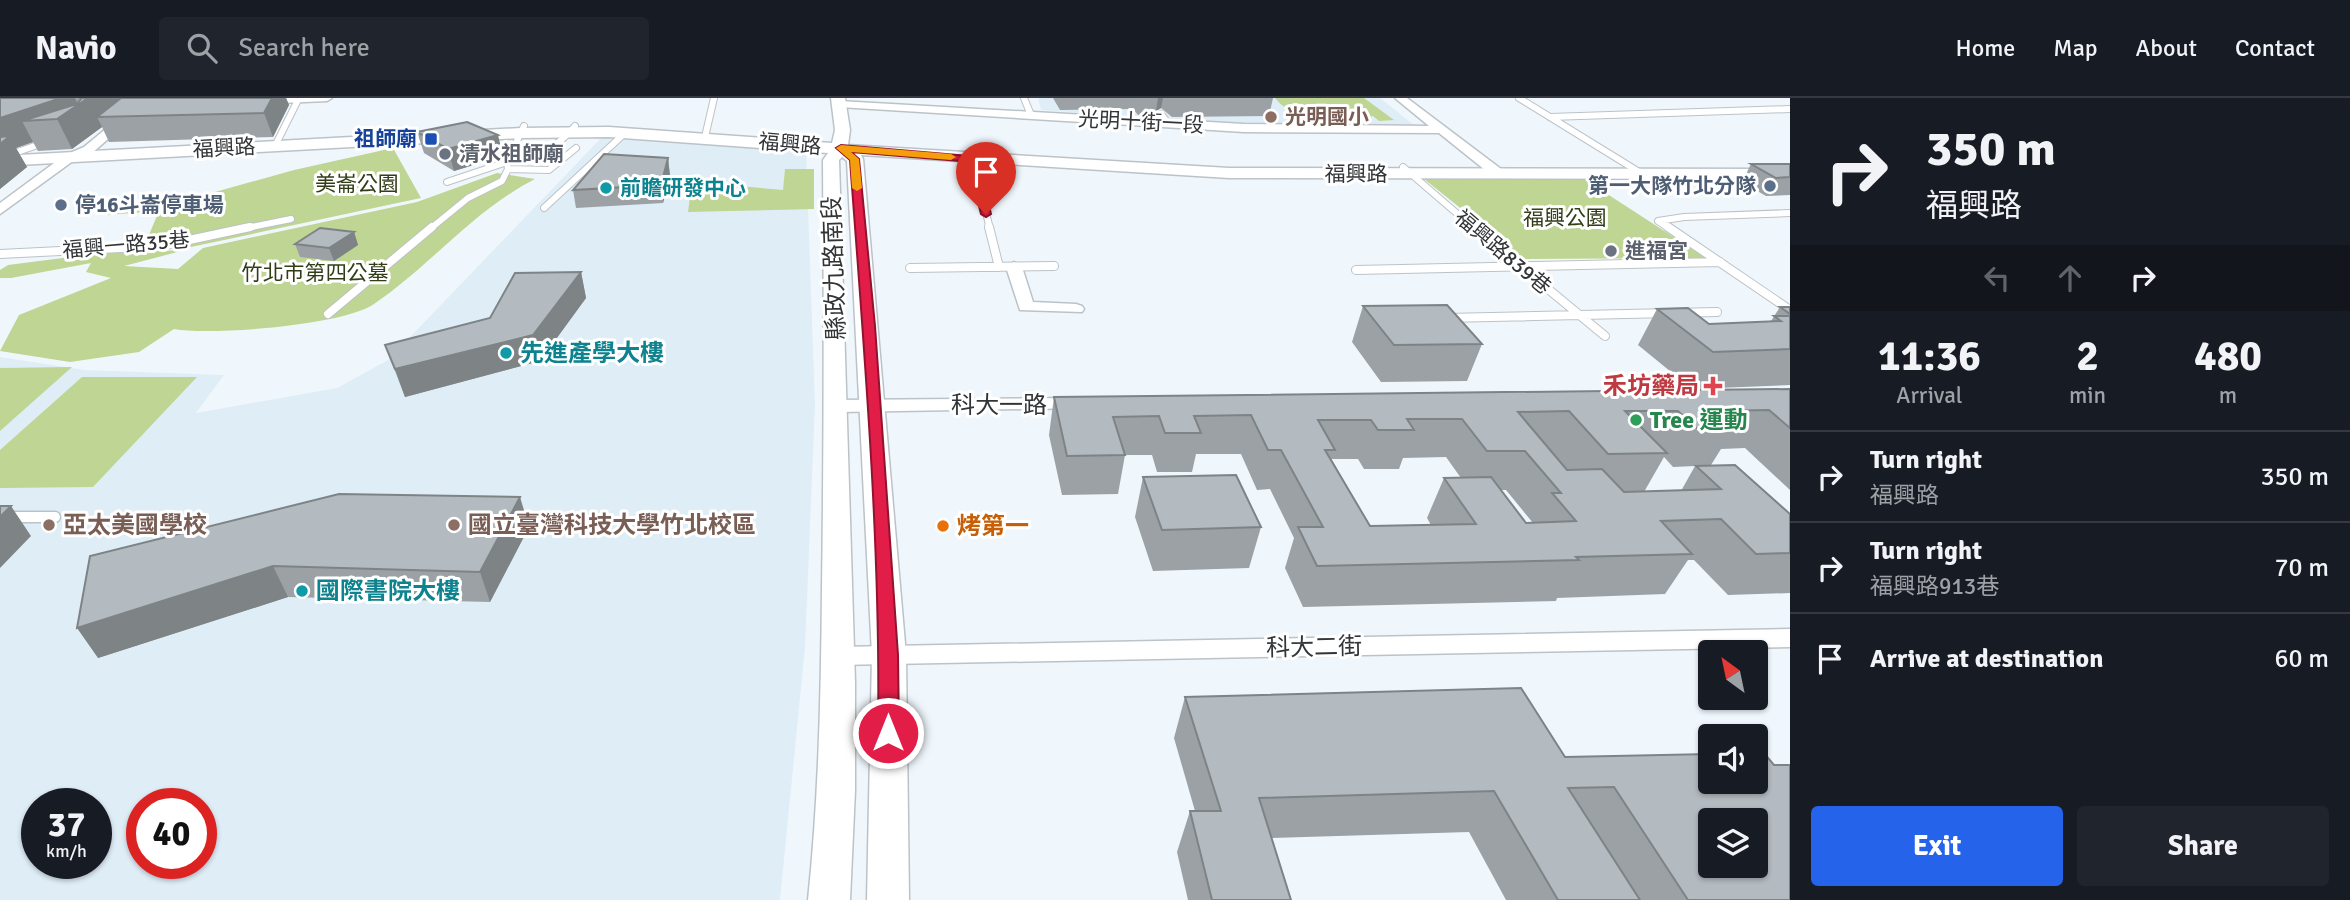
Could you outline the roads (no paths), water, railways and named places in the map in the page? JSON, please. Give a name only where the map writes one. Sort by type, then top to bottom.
[{"type":"street","points":[[250,101],[327,98]]},
{"type":"street","points":[[1400,98],[1497,172]]},
{"type":"street","points":[[839,101],[842,144]]},
{"type":"street","name":"光明十街一段","points":[[839,101],[1031,115],[1164,119],[1325,130],[1443,130]]},
{"type":"street","points":[[118,107],[146,102],[165,105]]},
{"type":"street","points":[[0,210],[69,158],[88,150],[113,126],[146,102]]},
{"type":"street","name":"福興路","points":[[3,157],[88,150],[522,130],[574,136],[706,134]]},
{"type":"street","name":"福興路","points":[[574,136],[625,133],[706,134],[1229,173],[1407,171],[1790,174]]},
{"type":"street","name":"福興路","points":[[3,157],[69,158],[276,143]]},
{"type":"street","name":"縣政九路南段","points":[[829,900],[835,841],[839,406],[831,160],[842,144],[855,159],[889,655],[888,900]]},
{"type":"street","name":"福興路","points":[[1640,172],[1790,167]]},
{"type":"street","points":[[1006,267],[1026,307],[1076,309]]},
{"type":"street","name":"科大一路","points":[[839,406],[1101,404]]},
{"type":"street","name":"科大二街","points":[[838,656],[1790,638]]},
{"type":"lane","points":[[276,143],[299,98]]},
{"type":"lane","points":[[706,134],[714,98]]},
{"type":"lane","points":[[1024,98],[1031,115]]},
{"type":"lane","points":[[1519,98],[1640,172]]},
{"type":"lane","points":[[1550,117],[1790,109]]},
{"type":"lane","points":[[328,314],[468,198],[502,181],[522,130]]},
{"type":"lane","points":[[544,208],[625,133]]},
{"type":"lane","points":[[508,166],[548,170],[574,136]]},
{"type":"lane","points":[[447,182],[508,166],[574,136]]},
{"type":"lane","points":[[3,157],[55,139]]},
{"type":"lane","points":[[976,156],[975,168],[1006,267]]},
{"type":"lane","name":"福興路839巷","points":[[1407,171],[1605,336]]},
{"type":"lane","points":[[1789,214],[1684,217],[1658,221],[1790,310]]},
{"type":"lane","name":"福興一路35巷","points":[[0,254],[160,246],[291,219]]},
{"type":"lane","points":[[1356,270],[1516,264],[1720,262]]},
{"type":"lane","points":[[911,268],[1054,267]]},
{"type":"lane","points":[[1432,319],[1717,312]]},
{"type":"lane","points":[[0,517],[55,517]]},
{"type":"place","name":"光明國小","points":[[1271,117]]},
{"type":"place","name":"祖師廟","points":[[431,139]]},
{"type":"place","name":"清水祖師廟","points":[[445,154]]},
{"type":"place","name":"第一大隊竹北分隊","points":[[1770,186]]},
{"type":"place","name":"前瞻研發中心","points":[[606,188]]},
{"type":"place","name":"停16斗崙停車場","points":[[61,205]]},
{"type":"place","name":"進福宮","points":[[1611,251]]},
{"type":"place","name":"先進產學大樓","points":[[506,353]]},
{"type":"place","name":"禾坊藥局","points":[[1713,386]]},
{"type":"place","name":"Tree 運動","points":[[1636,420]]},
{"type":"place","name":"亞太美國學校","points":[[49,525]]},
{"type":"place","name":"國立臺灣科技大學竹北校區","points":[[454,525]]},
{"type":"place","name":"烤第一","points":[[943,526]]},
{"type":"place","name":"國際書院大樓","points":[[302,591]]},
{"type":"park label","name":"美崙公園","points":[[357,184]]},
{"type":"park label","name":"福興公園","points":[[1565,218]]},
{"type":"park label","name":"竹北市第四公墓","points":[[315,273]]}]
